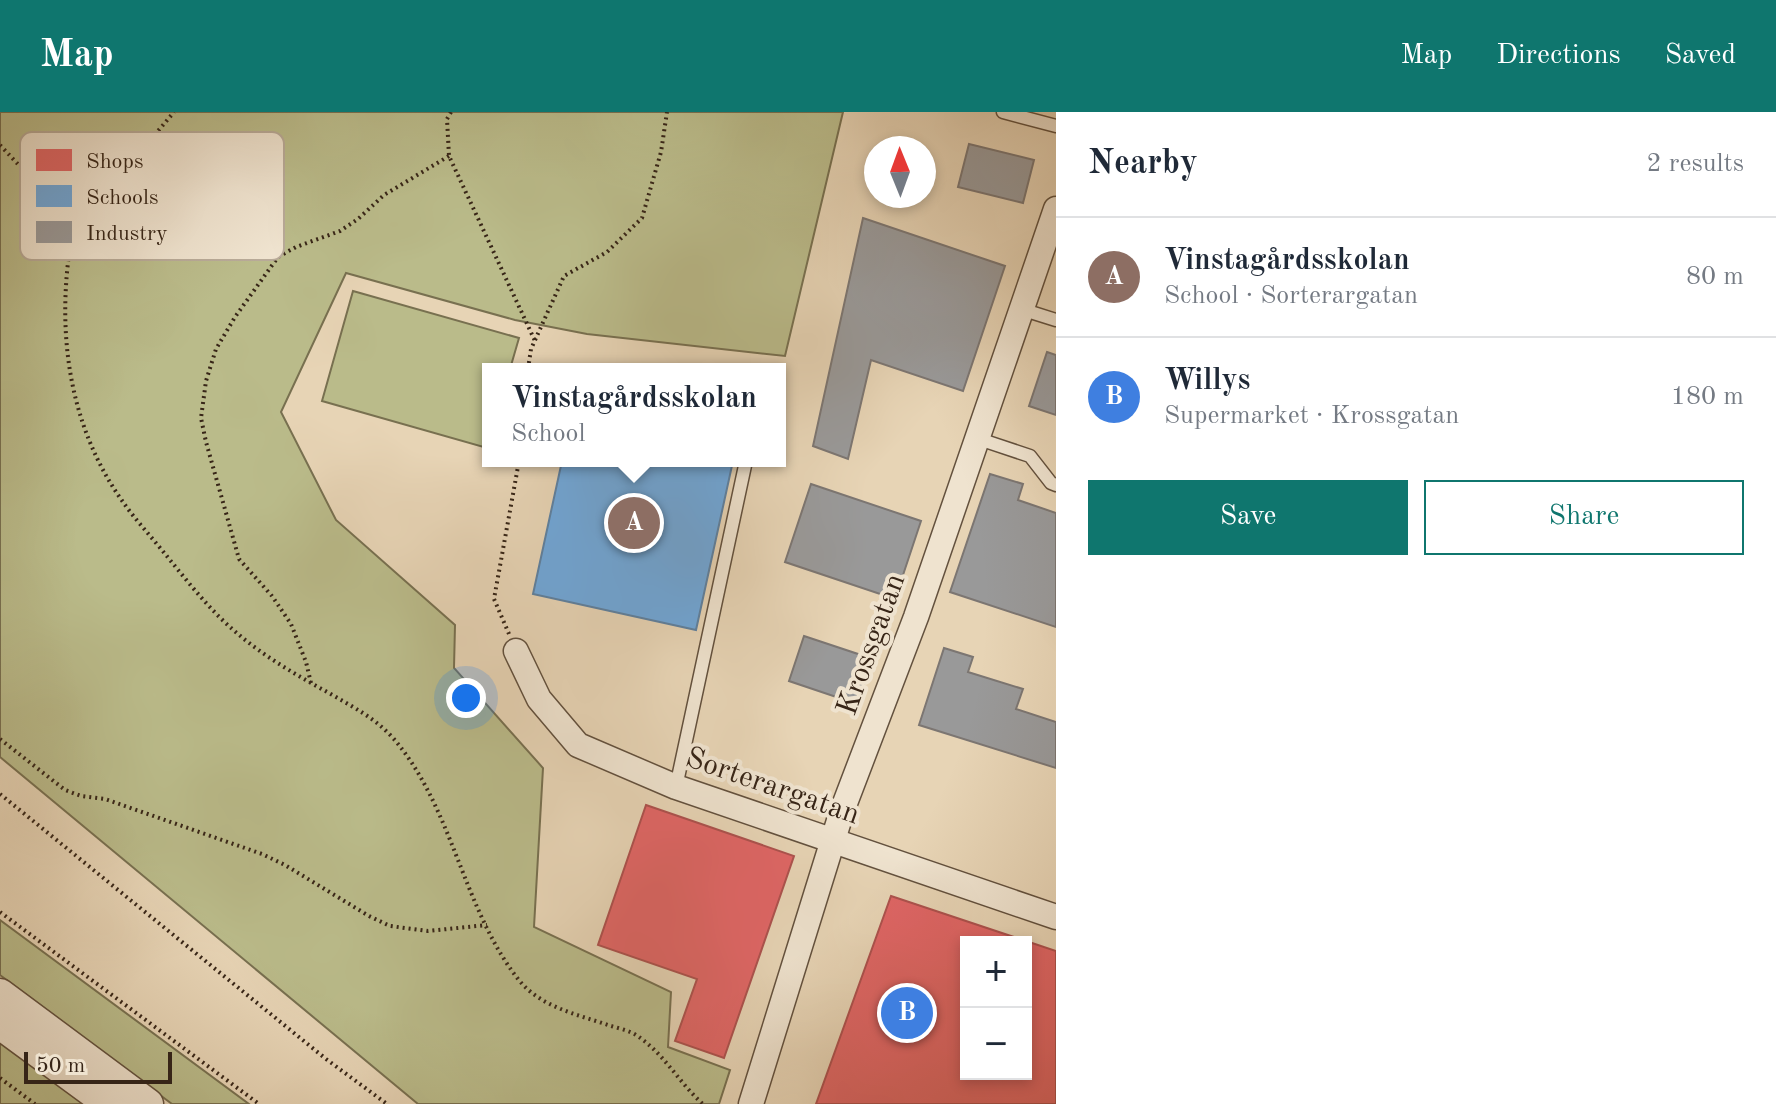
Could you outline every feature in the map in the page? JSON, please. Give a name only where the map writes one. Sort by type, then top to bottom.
[{"type":"street","name":"Krossgatan","points":[[751,1104],[832,840],[916,617],[1056,209]]},
{"type":"street","name":"Sorterargatan","points":[[516,651],[539,699],[578,745],[676,787],[1056,917]]},
{"type":"street","points":[[0,994],[148,1104]]},
{"type":"street","points":[[0,1024],[109,1104]]},
{"type":"lane","points":[[1003,112],[1056,126]]},
{"type":"lane","points":[[1021,309],[1056,320]]},
{"type":"lane","points":[[976,438],[1030,456],[1056,485]]},
{"type":"lane","points":[[676,787],[745,467]]},
{"type":"path","points":[[157,132],[174,112]]},
{"type":"path","points":[[451,112],[447,119],[449,156],[535,341]]},
{"type":"path","points":[[530,363],[535,341],[564,276],[607,252],[642,218],[661,152],[667,112]]},
{"type":"path","points":[[0,145],[20,166]]},
{"type":"path","points":[[284,254],[340,231],[384,195],[449,156]]},
{"type":"path","points":[[67,260],[64,316],[69,371],[79,418],[123,502],[194,590],[237,634],[311,683],[377,721],[415,764],[493,941],[519,981],[554,1007],[633,1033],[653,1047],[703,1104]]},
{"type":"path","points":[[276,260],[216,349],[206,381],[201,418],[239,559],[272,596],[291,624],[311,683]]},
{"type":"path","points":[[516,651],[494,599],[518,467]]},
{"type":"path","points":[[0,739],[65,790],[105,799],[262,854],[390,926],[428,931],[487,925]]},
{"type":"path","points":[[0,794],[326,1059],[387,1104]]},
{"type":"path","points":[[0,912],[259,1104]]},
{"type":"path","points":[[0,1078],[35,1104]]},
{"type":"green space","points":[[0,112],[843,112],[785,356],[587,334],[515,320],[346,273],[281,412],[336,520],[455,625],[454,668],[543,768],[534,927],[671,992],[668,1047],[730,1070],[719,1104],[418,1104],[0,757]]},
{"type":"green space","points":[[353,291],[519,338],[512,363],[482,363],[482,447],[322,401]]},
{"type":"green space","points":[[0,920],[249,1104],[172,1104],[0,975]]},
{"type":"green space","points":[[0,1039],[88,1104],[0,1104]]},
{"type":"building: Shops","points":[[646,805],[794,856],[724,1058],[675,1041],[697,979],[598,945]]},
{"type":"building: Shops","points":[[891,896],[1011,936],[960,936],[960,1080],[1032,1080],[1032,943],[1056,951],[1056,1104],[816,1104]]},
{"type":"building: Schools","points":[[561,467],[732,467],[696,630],[533,594]]},
{"type":"building: Industry","points":[[969,144],[1034,160],[1023,203],[958,187]]},
{"type":"building: Industry","points":[[863,218],[1005,266],[963,391],[871,360],[848,459],[813,446]]},
{"type":"building: Industry","points":[[1047,352],[1056,355],[1056,415],[1029,406]]},
{"type":"building: Industry","points":[[990,474],[1023,484],[1018,500],[1056,513],[1056,627],[950,592]]},
{"type":"building: Industry","points":[[811,484],[921,521],[895,599],[785,562]]},
{"type":"building: Industry","points":[[804,636],[873,659],[857,704],[789,681]]},
{"type":"building: Industry","points":[[944,648],[973,657],[968,672],[1023,689],[1016,709],[1056,722],[1056,768],[919,725]]},
{"type":"place","name":"Vinstagårdsskolan","points":[[634,523]]},
{"type":"place","name":"Willys","points":[[907,1013]]}]
